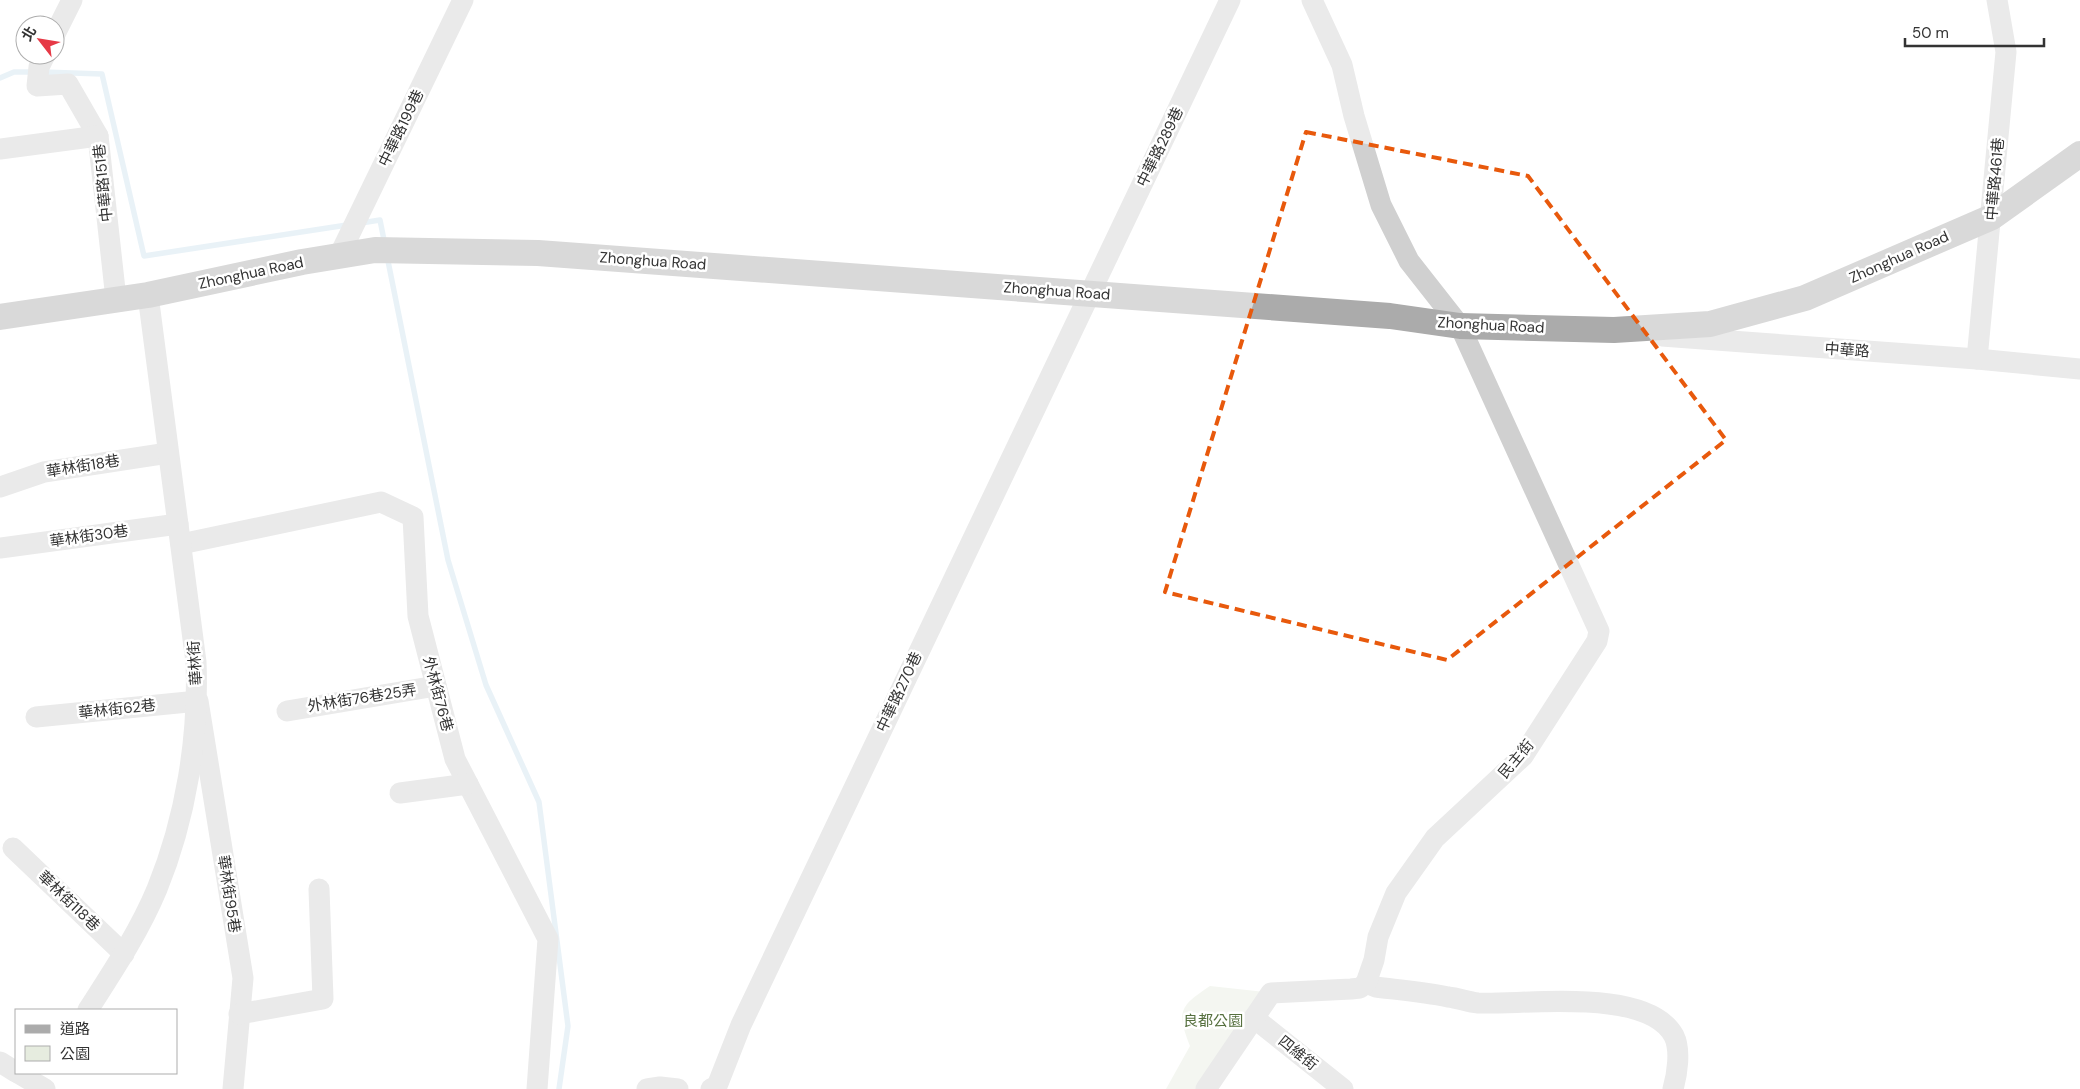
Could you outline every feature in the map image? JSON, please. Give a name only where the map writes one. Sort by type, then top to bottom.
[{"type":"main road","name":"Zhonghua Road","points":[[0,318],[148,295],[375,250],[538,252],[1390,316],[1460,326],[1614,330],[1710,324],[1806,298],[1992,217],[2080,154]]},
{"type":"street","points":[[64,15],[72,0]]},
{"type":"street","name":"中華路199巷","points":[[339,256],[463,0]]},
{"type":"street","name":"中華路289巷","points":[[1089,294],[1230,0]]},
{"type":"street","points":[[1312,0],[1342,65],[1354,116],[1381,205],[1409,261],[1460,326]]},
{"type":"street","name":"中華路461巷","points":[[1977,359],[1992,217],[2006,52],[1997,0]]},
{"type":"street","points":[[40,65],[37,86],[68,84],[98,136]]},
{"type":"street","name":"中華路151巷","points":[[0,149],[98,136],[116,300]]},
{"type":"street","name":"中華路270巷","points":[[711,1089],[717,1086],[741,1025],[1089,294]]},
{"type":"street","name":"華林街","points":[[89,1009],[124,954],[158,888],[184,804],[198,700],[196,662],[148,295]]},
{"type":"street","name":"民主街","points":[[1366,983],[1374,960],[1378,938],[1396,893],[1435,838],[1523,756],[1597,641],[1600,631],[1460,326]]},
{"type":"street","name":"中華路","points":[[1614,330],[1669,337],[1977,359],[2080,369]]},
{"type":"street","name":"華林街18巷","points":[[1,481],[44,472],[168,453]]},
{"type":"street","name":"外林街76巷","points":[[180,534],[381,502],[414,518],[418,616],[455,759],[548,939],[537,1089]]},
{"type":"street","name":"華林街30巷","points":[[0,548],[180,534]]},
{"type":"street","name":"外林街76巷25弄","points":[[287,711],[436,686]]},
{"type":"street","name":"華林街62巷","points":[[36,717],[198,700]]},
{"type":"street","name":"華林街95巷","points":[[198,700],[242,978],[232,1089]]},
{"type":"street","points":[[400,793],[468,784]]},
{"type":"street","name":"華林街118巷","points":[[13,848],[124,954]]},
{"type":"street","points":[[239,1014],[323,999],[319,889]]},
{"type":"street","points":[[1206,1089],[1271,993],[1351,989],[1360,988],[1366,983],[1376,987],[1475,1002],[1598,1001],[1625,1007],[1651,1016],[1668,1028],[1675,1037],[1677,1048],[1673,1088]]},
{"type":"street","name":"四維街","points":[[1254,1018],[1343,1089]]},
{"type":"street","points":[[0,1062],[15,1071]]},
{"type":"street","points":[[21,1074],[41,1084]]},
{"type":"street","points":[[647,1089],[660,1086],[678,1089]]},
{"type":"highlighted area","points":[[1306,132],[1528,176],[1726,440],[1447,660],[1165,592]]},
{"type":"green space","name":"良都公園","points":[[1210,986],[1265,992],[1204,1089],[1166,1089],[1190,1046],[1183,1025],[1182,1017],[1184,1010],[1192,999]]},
{"type":"waterway","points":[[0,78],[14,72],[34,72]]},
{"type":"waterway","points":[[43,72],[102,74],[144,256],[347,225]]},
{"type":"waterway","points":[[361,223],[380,220],[385,245]]},
{"type":"waterway","points":[[387,256],[448,560],[486,685],[539,802],[568,1026],[559,1089]]}]
